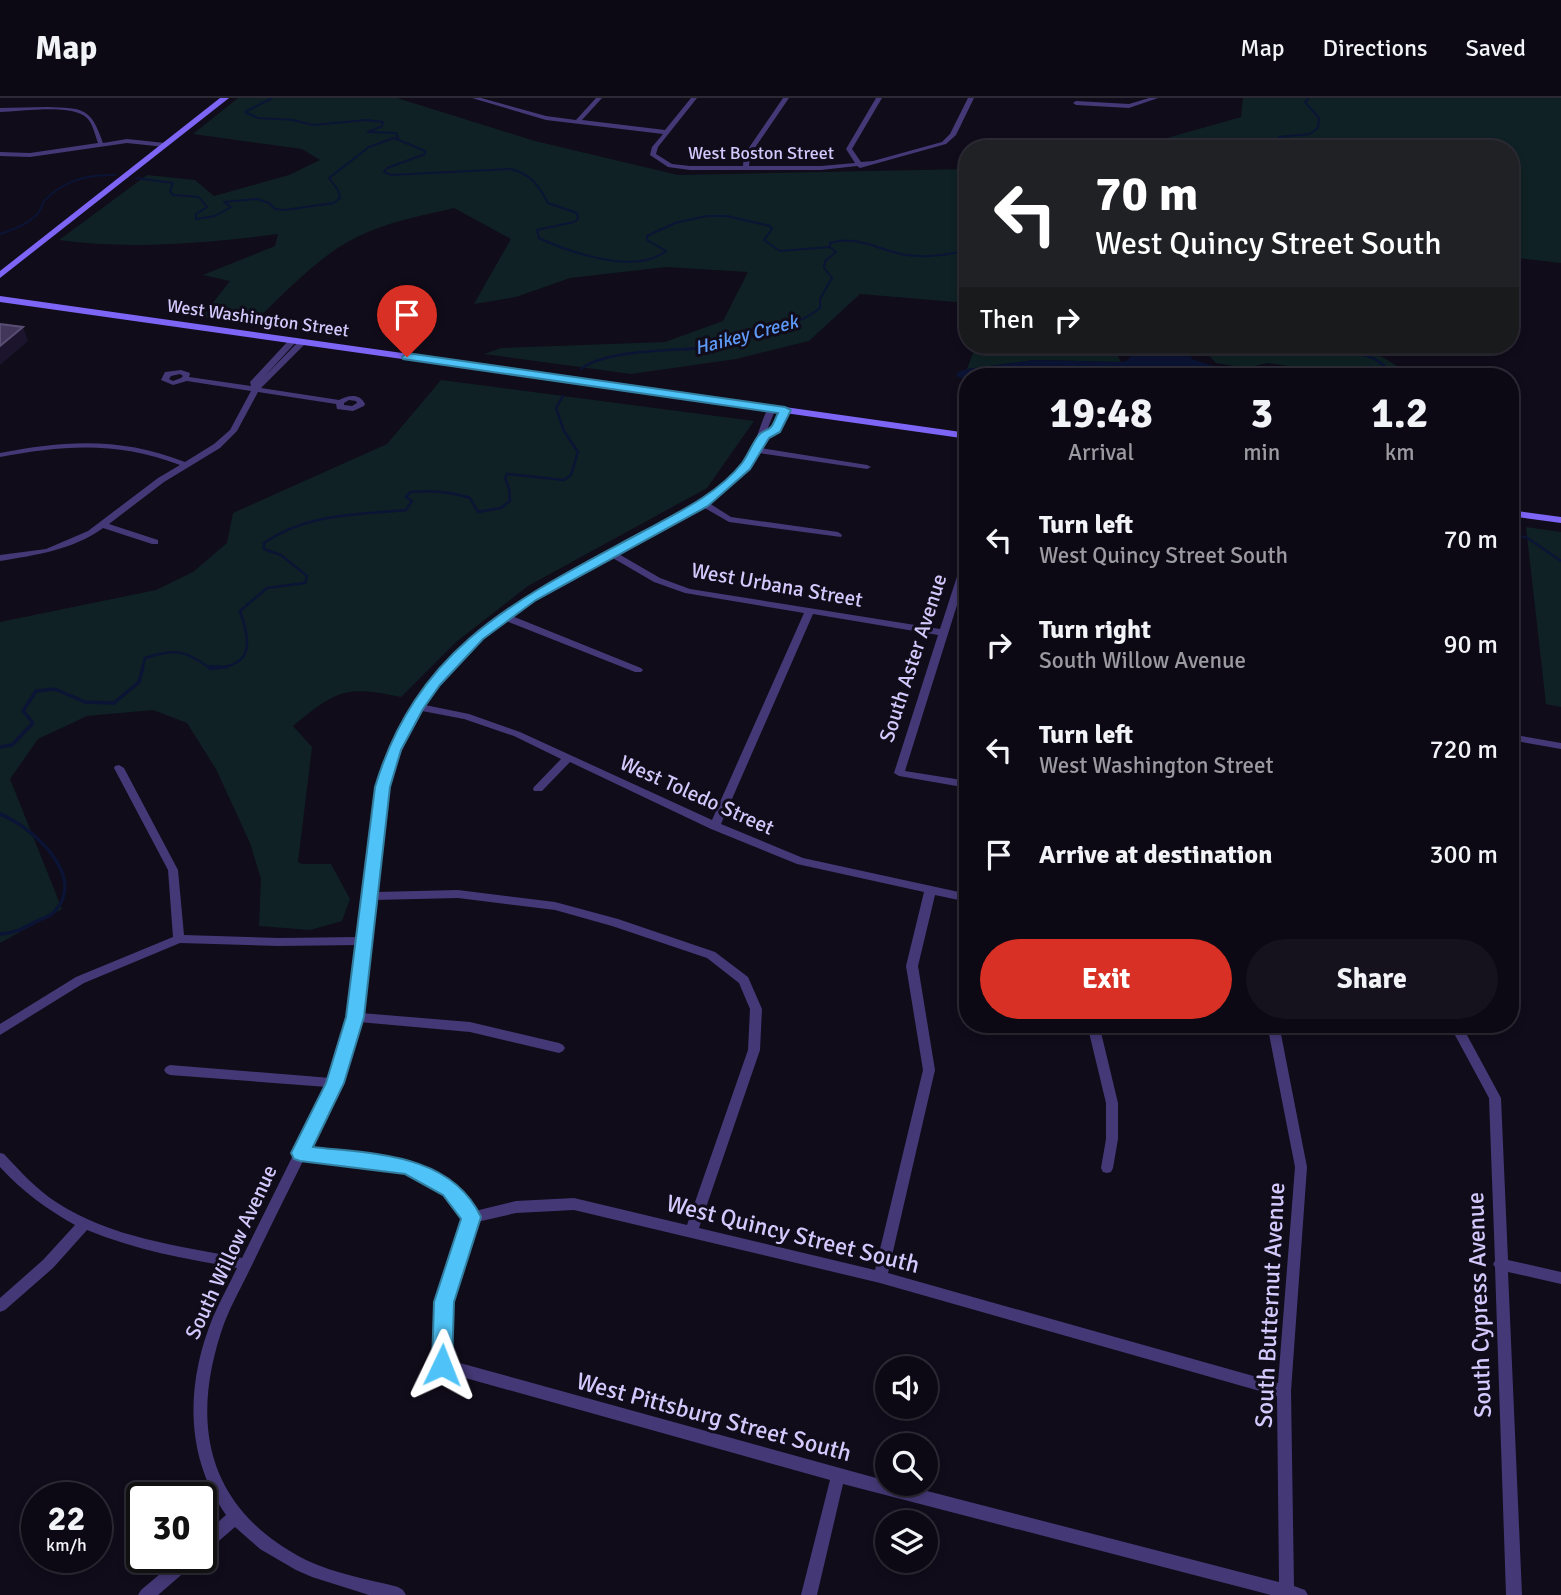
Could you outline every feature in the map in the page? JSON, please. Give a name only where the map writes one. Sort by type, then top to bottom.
[{"type":"main road","points":[[0,275],[225,98]]},
{"type":"main road","name":"West Washington Street","points":[[0,299],[959,435]]},
{"type":"main road","points":[[1519,514],[1561,520]]},
{"type":"street","name":"West Boston Street","points":[[475,98],[546,118],[665,132],[653,149],[653,155],[662,163],[690,168],[860,166]]},
{"type":"street","points":[[494,103],[505,98]]},
{"type":"street","points":[[578,122],[599,98]]},
{"type":"street","points":[[665,132],[694,98]]},
{"type":"street","points":[[746,168],[747,155],[786,98]]},
{"type":"street","points":[[878,98],[849,149],[860,166],[921,152],[944,143],[953,135],[971,98]]},
{"type":"street","points":[[1076,103],[1120,107],[1153,100]]},
{"type":"street","points":[[0,110],[54,109],[78,112],[90,119],[101,144]]},
{"type":"street","points":[[0,154],[30,155],[101,144],[162,148]]},
{"type":"street","points":[[0,558],[37,553],[65,545],[104,525],[154,485],[217,446],[233,431],[256,389],[298,341]]},
{"type":"street","points":[[186,379],[340,402]]},
{"type":"street","name":"South Willow Avenue","points":[[764,435],[762,428],[772,408]]},
{"type":"street","name":"South Willow Avenue","points":[[235,1517],[206,1460],[200,1431],[201,1381],[210,1343],[245,1264],[335,1083],[355,1017],[383,787],[394,750],[416,707],[454,659],[531,597],[703,503],[733,480],[757,450],[764,435],[776,429],[785,410]]},
{"type":"street","points":[[0,455],[52,444],[88,443],[147,451],[186,465]]},
{"type":"street","points":[[757,450],[867,467]]},
{"type":"street","points":[[703,503],[729,519],[838,535]]},
{"type":"street","points":[[104,525],[155,542]]},
{"type":"street","name":"West Urbana Street","points":[[611,553],[657,579],[688,591],[944,633]]},
{"type":"street","name":"South Aster Avenue","points":[[959,584],[898,773],[959,783]]},
{"type":"street","points":[[715,826],[810,610]]},
{"type":"street","points":[[503,617],[638,670]]},
{"type":"street","name":"West Toledo Street","points":[[416,707],[466,716],[517,734],[715,826],[801,861],[959,896]]},
{"type":"street","points":[[1519,739],[1561,746]]},
{"type":"street","points":[[538,789],[568,758]]},
{"type":"street","points":[[119,768],[173,870],[179,939]]},
{"type":"street","points":[[880,1277],[929,1070],[912,966],[930,891]]},
{"type":"street","points":[[369,896],[458,894],[555,906],[614,922],[711,955],[744,980],[756,1009],[754,1050],[692,1231]]},
{"type":"street","points":[[0,1030],[80,980],[179,939],[365,941]]},
{"type":"street","points":[[355,1017],[470,1027],[559,1048]]},
{"type":"street","points":[[1095,1033],[1112,1103],[1112,1139],[1107,1168]]},
{"type":"street","name":"South Butternut Avenue","points":[[1275,1033],[1301,1167],[1284,1391],[1294,1593]]},
{"type":"street","name":"South Cypress Avenue","points":[[1460,1033],[1495,1098],[1514,1595]]},
{"type":"street","points":[[170,1070],[335,1083]]},
{"type":"street","points":[[300,1153],[408,1166],[450,1189],[472,1217]]},
{"type":"street","points":[[0,1158],[22,1183],[45,1203],[83,1224],[139,1243],[245,1264]]},
{"type":"street","name":"West Quincy Street South","points":[[472,1217],[516,1207],[574,1204],[880,1277],[1284,1391]]},
{"type":"street","name":"West Pittsburg Street South","points":[[472,1217],[444,1302],[442,1365],[838,1475],[1294,1593]]},
{"type":"street","points":[[0,1306],[48,1264],[83,1224]]},
{"type":"street","points":[[1500,1264],[1561,1278]]},
{"type":"street","points":[[809,1595],[838,1475]]},
{"type":"street","points":[[217,1533],[235,1517],[248,1532],[303,1566],[398,1595]]},
{"type":"street","points":[[146,1595],[172,1573]]},
{"type":"shaded area","points":[[238,98],[397,98],[535,141],[678,175],[959,169],[959,302],[860,294],[809,341],[736,359],[631,374],[484,354],[501,348],[665,342],[723,321],[748,272],[666,267],[570,278],[516,297],[474,304],[511,239],[454,208],[379,228],[341,246],[301,277],[252,324],[202,317],[230,281],[203,275],[275,246],[278,234],[141,245],[59,240],[147,175],[195,180],[214,196],[289,175],[320,160],[302,149],[193,134]]},
{"type":"shaded area","points":[[1243,98],[1561,98],[1561,263],[1519,258],[1519,140],[1160,140],[1241,117]]},
{"type":"shaded area","points":[[1004,138],[1078,140],[1003,140]]},
{"type":"shaded area","points":[[973,354],[1108,354],[1118,356],[1121,362],[1035,360],[967,368]]},
{"type":"shaded area","points":[[1208,354],[1376,354],[1400,368],[1304,368],[1267,363],[1247,368],[1216,363]]},
{"type":"shaded area","points":[[441,380],[754,421],[707,488],[528,586],[456,642],[401,697],[367,691],[342,694],[320,705],[293,726],[312,747],[298,862],[331,864],[350,899],[342,921],[310,930],[259,926],[261,879],[250,843],[216,769],[187,723],[153,710],[87,716],[38,739],[10,779],[62,909],[0,943],[0,622],[156,590],[193,572],[227,543],[233,513],[387,444]]},
{"type":"shaded area","points":[[1526,527],[1561,532],[1561,707],[1546,704]]},
{"type":"water","points":[[1131,354],[1190,354],[1192,359],[1219,368],[975,368],[1035,360],[1128,360]]},
{"type":"building","points":[[0,324],[23,327],[0,346]]},
{"type":"waterway","points":[[272,98],[245,112],[258,118],[293,120],[313,125],[366,120],[383,122],[382,126],[368,132],[396,133],[398,138]]},
{"type":"waterway","name":"Haikey Creek","points":[[1278,140],[1279,137],[1310,134],[1318,128],[1319,118],[1305,102],[1309,98]]},
{"type":"waterway","points":[[136,178],[173,183],[170,191],[173,195],[199,197],[207,207],[196,214],[196,219],[215,216],[231,207],[224,202],[257,199],[269,203],[275,209],[285,210],[334,203],[340,198],[338,190],[329,178],[369,147],[394,138],[425,151],[425,154],[387,168],[384,172],[391,175],[510,169],[528,177],[548,203],[577,213],[578,219],[574,222],[537,230],[539,238],[585,255],[621,261],[653,258],[666,251],[647,240],[647,236],[675,223],[707,216],[727,216],[770,226],[772,229],[764,240],[780,251],[830,247]]},
{"type":"waterway","points":[[0,234],[30,220],[52,193],[69,183],[86,177],[115,175]]},
{"type":"waterway","name":"Haikey Creek","points":[[830,247],[830,243],[850,241],[914,256],[937,256],[959,252]]},
{"type":"waterway","name":"Haikey Creek","points":[[695,348],[774,330],[792,324],[820,308],[820,299],[832,278],[824,268],[825,261],[836,252],[830,247]]},
{"type":"waterway","name":"Haikey Creek","points":[[581,369],[605,358],[621,355],[695,348]]},
{"type":"waterway","name":"Haikey Creek","points":[[684,350],[695,348]]},
{"type":"waterway","name":"Haikey Creek","points":[[1361,354],[1387,368]]},
{"type":"waterway","name":"Haikey Creek","points":[[225,667],[235,663],[246,652],[246,634],[240,611],[267,588],[305,583],[307,576],[281,555],[264,549],[264,543],[297,526],[332,517],[406,510],[412,501],[406,497],[410,492],[440,492],[470,498],[478,512],[501,508],[510,501],[505,478],[507,474],[564,480],[571,475],[578,452],[564,431],[556,408],[563,396]]},
{"type":"waterway","name":"Haikey Creek","points":[[1519,537],[1526,537],[1561,561]]},
{"type":"waterway","name":"Haikey Creek","points":[[142,669],[145,658],[173,652],[194,658],[211,669],[225,667]]},
{"type":"waterway","name":"Haikey Creek","points":[[0,747],[12,745],[33,723],[23,711],[36,691],[55,689],[85,702],[114,703],[139,682],[143,667]]},
{"type":"waterway","name":"Haikey Creek","points":[[209,667],[225,667]]},
{"type":"waterway","name":"Haikey Creek","points":[[0,814],[13,820],[40,841],[52,854],[65,884],[63,898],[52,914],[19,930],[0,934]]},
{"type":"route","points":[[407,357],[785,410],[776,429],[764,435],[746,467],[703,503],[531,597],[478,635],[454,659],[416,707],[394,750],[383,787],[355,1017],[335,1083],[300,1153],[408,1166],[450,1189],[472,1217],[444,1302],[442,1365]]}]
